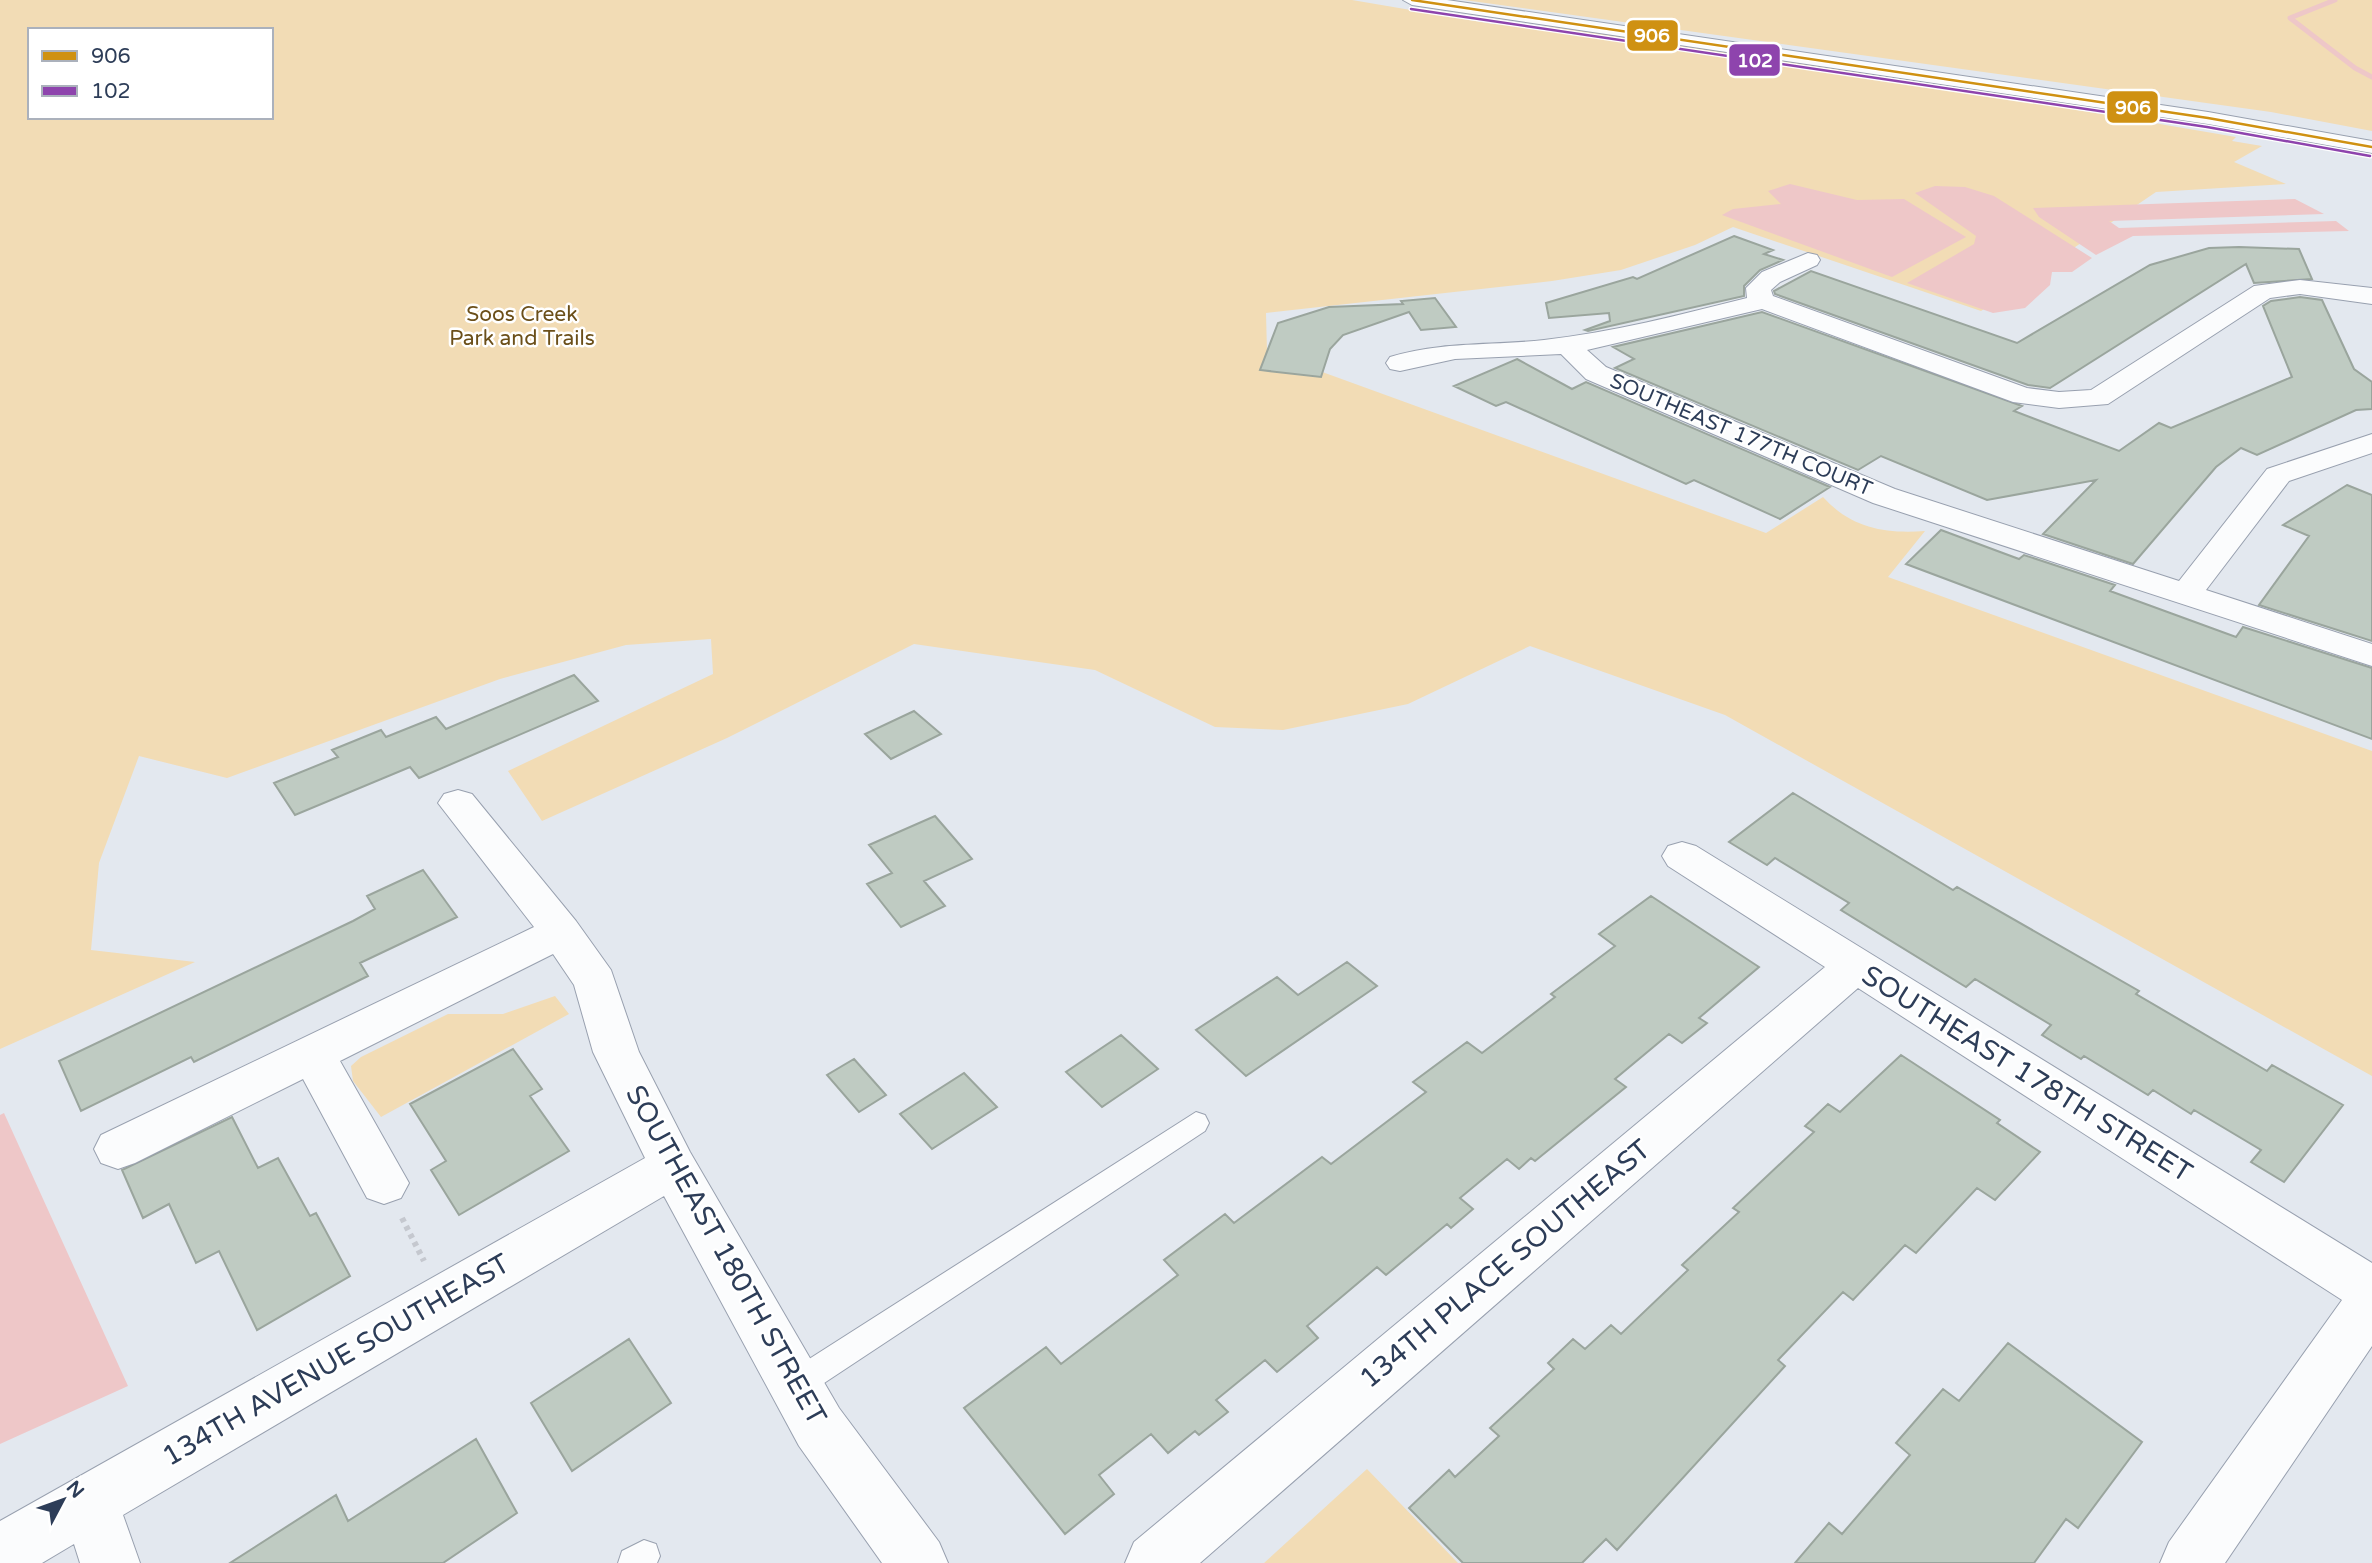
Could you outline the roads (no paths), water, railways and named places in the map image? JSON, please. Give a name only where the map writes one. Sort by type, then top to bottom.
[{"type":"street","points":[[1412,0],[2208,118],[2372,147]]},
{"type":"street","points":[[1808,260],[1764,282],[1758,288],[1759,296],[1764,301],[2023,396],[2059,400],[2098,398],[2263,291],[2300,287],[2334,289],[2372,296]]},
{"type":"street","points":[[1400,363],[1449,349],[1541,349],[1614,338],[1764,301]]},
{"type":"street","name":"SOUTHEAST 177TH COURT","points":[[1567,345],[1596,373],[1884,496],[2372,655]]},
{"type":"street","points":[[2186,594],[2278,475],[2372,443]]},
{"type":"street","name":"SOUTHEAST 180TH STREET","points":[[458,803],[561,932],[595,982],[616,1052],[673,1166],[818,1427],[918,1563]]},
{"type":"street","name":"SOUTHEAST 178TH STREET","points":[[1682,856],[2372,1291]]},
{"type":"street","points":[[118,1149],[561,932]]},
{"type":"street","name":"134TH PLACE SOUTHEAST","points":[[1155,1563],[1855,966]]},
{"type":"street","points":[[313,1055],[384,1183]]},
{"type":"street","name":"134TH AVENUE SOUTHEAST","points":[[0,1554],[673,1166]]},
{"type":"street","points":[[2190,1563],[2372,1302]]},
{"type":"street","points":[[89,1502],[110,1563]]},
{"type":"lane","points":[[795,1385],[1196,1123]]},
{"type":"waterway","points":[[2335,0],[2290,18],[2355,68],[2372,77]]},
{"type":"park label","name":"Soos Creek Park and Trails","points":[[522,326]]}]
